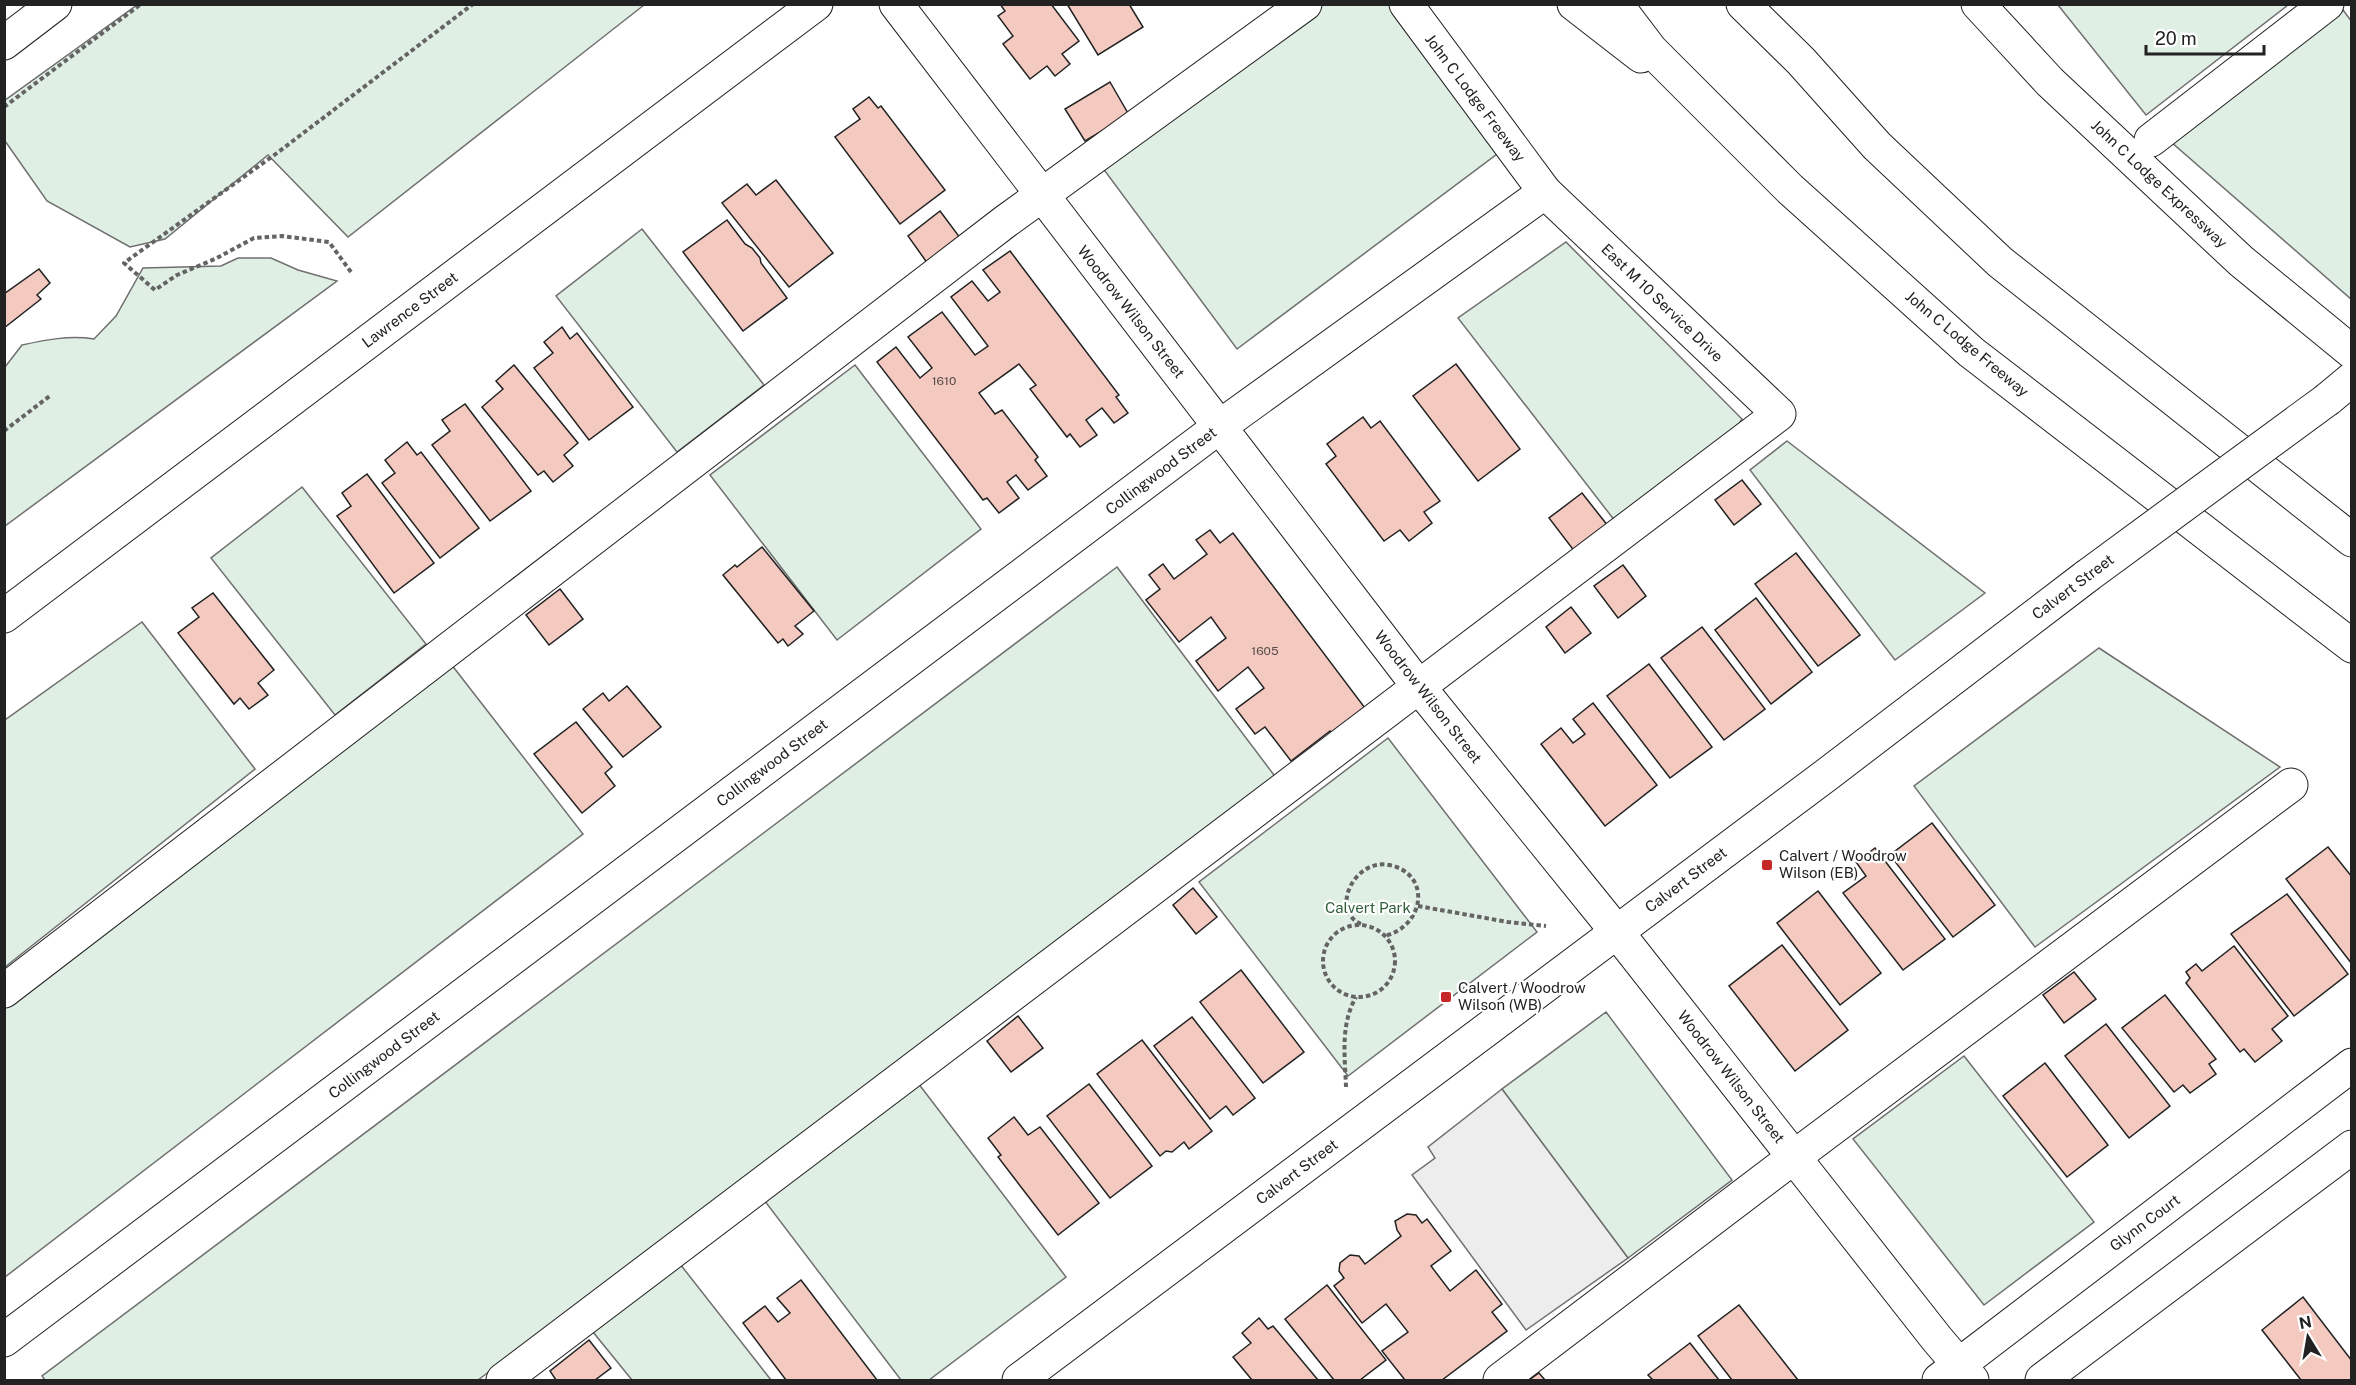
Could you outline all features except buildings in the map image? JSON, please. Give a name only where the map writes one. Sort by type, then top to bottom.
[{"type":"main road","points":[[4,43],[55,4]]},
{"type":"main road","name":"Lawrence Street","points":[[4,616],[816,4]]},
{"type":"main road","name":"Woodrow Wilson Street","points":[[896,4],[1419,687],[1617,932],[1937,1339],[1957,1375]]},
{"type":"main road","points":[[4,990],[1041,195],[1305,4]]},
{"type":"main road","name":"John C Lodge Freeway","points":[[1406,4],[1545,192]]},
{"type":"main road","points":[[1574,4],[1707,106]]},
{"type":"main road","name":"John C Lodge Freeway","points":[[1616,4],[1651,50],[1790,189],[1971,352],[2352,646]]},
{"type":"main road","points":[[1743,4],[1801,61],[1877,146],[2000,262],[2352,540]]},
{"type":"main road","name":"John C Lodge Expressway","points":[[1978,4],[2050,82],[2241,261],[2352,352]]},
{"type":"main road","points":[[2151,140],[2327,4]]},
{"type":"main road","name":"East M 10 Service Drive","points":[[1419,687],[1779,414],[1545,192]]},
{"type":"main road","name":"Collingwood Street","points":[[4,1340],[1219,427],[1545,192]]},
{"type":"main road","name":"Calvert Street","points":[[1019,1380],[2087,576],[2340,389]]},
{"type":"main road","points":[[504,1380],[1419,687]]},
{"type":"main road","points":[[1500,1380],[2291,785]]},
{"type":"main road","name":"Glynn Court","points":[[1957,1375],[2352,1065]]},
{"type":"main road","points":[[2042,1380],[2352,1147]]},
{"type":"path","points":[[4,107],[141,4]]},
{"type":"path","points":[[351,272],[329,242],[282,236],[254,238],[215,259],[177,275],[155,290],[124,263],[277,153],[473,4]]},
{"type":"path","points":[[4,431],[51,395]]},
{"type":"path","points":[[1362,925],[1349,926],[1338,931],[1329,940],[1324,952],[1323,964],[1326,976],[1334,987],[1344,994],[1356,998],[1369,996],[1380,991],[1392,976],[1395,958],[1392,946],[1385,936],[1354,921],[1348,911],[1347,899],[1349,887],[1355,877],[1364,869],[1386,864],[1398,867],[1408,874],[1418,894],[1418,906],[1407,926],[1397,933],[1385,936]]},
{"type":"path","points":[[1418,906],[1508,922],[1546,926]]},
{"type":"path","points":[[1346,1087],[1345,1032],[1351,1006],[1356,998]]},
{"type":"green space","points":[[644,4],[348,237],[268,155],[165,239],[130,247],[47,201],[5,141],[4,101],[137,5]]},
{"type":"green space","points":[[1324,4],[1389,5],[1497,154],[1237,349],[1102,167]]},
{"type":"green space","points":[[2058,5],[2288,5],[2146,115]]},
{"type":"green space","points":[[2343,10],[2352,22],[2351,299],[2170,141]]},
{"type":"green space","points":[[642,229],[764,385],[677,452],[556,296]]},
{"type":"green space","points":[[1566,242],[1742,419],[1732,436],[1615,521],[1458,318]]},
{"type":"green space","points":[[238,258],[271,258],[298,270],[337,281],[5,526],[5,367],[22,345],[66,338],[94,339],[116,316],[143,268],[221,266]]},
{"type":"green space","points":[[855,365],[981,529],[837,640],[710,475]]},
{"type":"green space","points":[[1787,441],[1985,593],[1895,660],[1750,470]]},
{"type":"green space","points":[[302,487],[426,644],[335,715],[211,558]]},
{"type":"green space","points":[[1117,567],[1277,779],[478,1380],[45,1380],[42,1376]]},
{"type":"green space","points":[[142,622],[255,769],[5,967],[5,720]]},
{"type":"green space","points":[[2099,648],[2280,767],[2035,947],[1914,786]]},
{"type":"green space","points":[[451,664],[583,834],[5,1277],[5,1007]]},
{"type":"green space","name":"Calvert Park","points":[[1388,738],[1537,932],[1348,1076],[1199,882]]},
{"type":"green space","points":[[1606,1012],[1732,1180],[1628,1258],[1502,1089]]},
{"type":"green space","points":[[1964,1056],[2094,1222],[1984,1305],[1853,1139]]},
{"type":"green space","points":[[918,1083],[1066,1277],[929,1380],[901,1380],[764,1200]]},
{"type":"green space","points":[[680,1264],[771,1380],[632,1380],[593,1332]]},
{"type":"shaded area","points":[[1502,1089],[1628,1258],[1526,1330],[1412,1175],[1435,1158],[1428,1147]]},
{"type":"place","name":"Calvert / Woodrow Wilson (EB)","points":[[1767,865]]},
{"type":"place","name":"Calvert / Woodrow Wilson (WB)","points":[[1446,997]]}]
